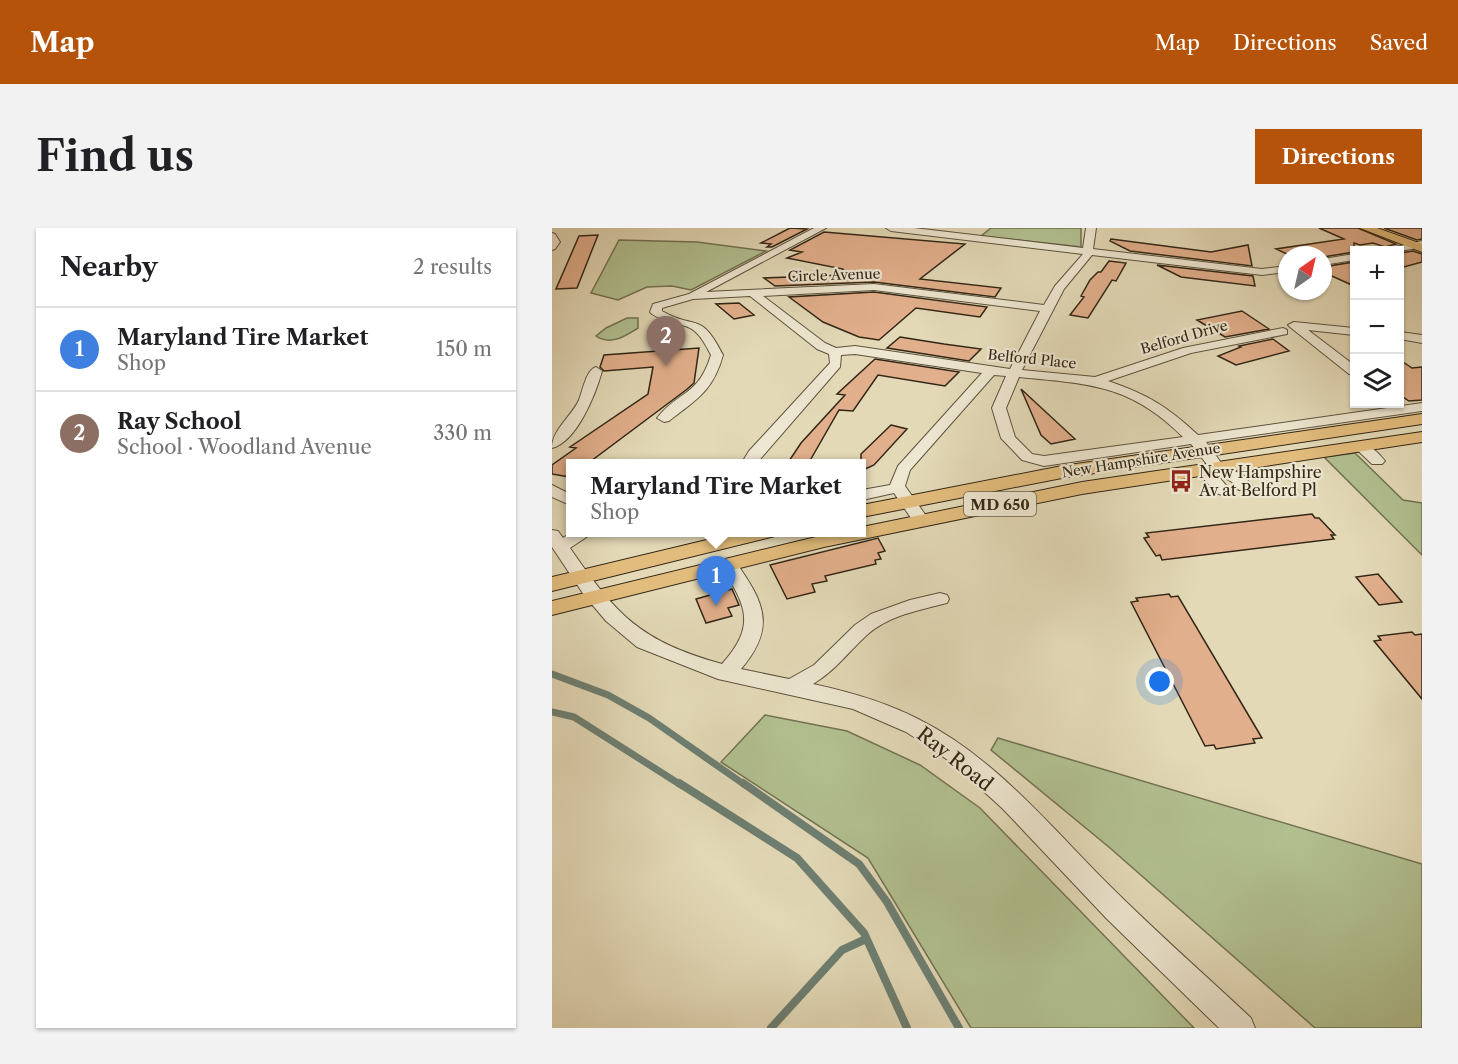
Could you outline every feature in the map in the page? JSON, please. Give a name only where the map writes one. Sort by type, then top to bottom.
[{"type":"main road","points":[[1366,228],[1419,246]]},
{"type":"main road","name":"New Hampshire Avenue","points":[[866,509],[903,495],[1062,472],[1200,445],[1415,416]]},
{"type":"main road","name":"New Hampshire Avenue","points":[[866,533],[1082,488],[1360,446],[1415,416]]},
{"type":"main road","points":[[552,584],[747,537]]},
{"type":"main road","name":"New Hampshire Avenue","points":[[552,608],[848,537]]},
{"type":"street","points":[[664,418],[697,392],[711,376],[717,355],[706,333],[687,321],[669,319],[655,310],[657,306],[692,296],[821,228]]},
{"type":"street","points":[[891,228],[1262,272],[1278,270]]},
{"type":"street","points":[[1090,228],[1087,257],[1059,288],[1014,373],[999,408],[1008,438],[1027,457],[1044,461],[1200,445]]},
{"type":"street","points":[[552,236],[555,242],[552,247]]},
{"type":"street","points":[[1404,248],[1419,246]]},
{"type":"street","points":[[1332,261],[1350,258]]},
{"type":"street","name":"Circle Avenue","points":[[692,296],[874,287],[1047,309]]},
{"type":"street","points":[[751,459],[836,364],[835,352],[821,346],[754,294]]},
{"type":"street","points":[[1350,331],[1294,325],[1350,368]]},
{"type":"street","name":"Belford Drive","points":[[1096,381],[1205,345],[1240,337],[1283,332]]},
{"type":"street","points":[[1404,337],[1422,339]]},
{"type":"street","name":"Belford Place","points":[[835,352],[855,350],[991,371],[1096,381],[1150,402],[1167,413],[1200,445],[1216,468]]},
{"type":"street","points":[[552,444],[568,430],[589,397],[596,371]]},
{"type":"street","points":[[921,520],[897,486],[903,469],[991,371]]},
{"type":"street","points":[[1360,446],[1377,461]]},
{"type":"street","points":[[1221,490],[1211,478],[1216,468],[1238,479],[1245,487]]},
{"type":"street","points":[[552,490],[566,498]]},
{"type":"street","points":[[866,495],[903,495]]},
{"type":"street","name":"Ray Road","points":[[556,541],[582,576],[594,597],[639,639],[668,654],[725,674],[828,694],[884,712],[948,748],[982,777],[1129,924],[1240,1028]]},
{"type":"street","points":[[725,674],[751,641],[755,613],[744,587],[729,565]]},
{"type":"street","points":[[792,687],[821,670],[862,629],[878,618],[940,598]]},
{"type":"green space","points":[[991,228],[1081,228],[1081,247],[981,236]]},
{"type":"green space","points":[[619,240],[697,242],[766,251],[691,290],[672,286],[647,287],[618,300],[591,293]]},
{"type":"green space","points":[[627,318],[638,318],[638,328],[623,337],[612,340],[596,336],[606,328]]},
{"type":"green space","points":[[1355,453],[1403,500],[1422,503],[1422,555],[1324,457]]},
{"type":"green space","points":[[765,715],[847,731],[920,765],[980,808],[1194,1028],[971,1028],[868,858],[721,762]]},
{"type":"green space","points":[[998,738],[1422,864],[1422,1028],[1315,1028],[1110,848],[991,750]]},
{"type":"building","points":[[790,228],[807,229],[772,247],[767,247],[771,244],[761,243]]},
{"type":"building","points":[[1319,228],[1358,228],[1396,244],[1382,246],[1373,243],[1360,245],[1354,243],[1354,246],[1350,246],[1350,253],[1332,256],[1332,246],[1296,246],[1344,239]]},
{"type":"building","points":[[1384,228],[1422,228],[1422,239],[1417,240]]},
{"type":"building","points":[[824,232],[965,244],[920,279],[1001,288],[995,297],[874,282],[775,286],[764,278],[843,275],[843,269],[787,258],[802,252],[790,250]]},
{"type":"building","points":[[598,235],[577,288],[556,289],[579,236]]},
{"type":"building","points":[[1111,239],[1211,252],[1248,245],[1252,266],[1130,251],[1110,241]]},
{"type":"building","points":[[1413,251],[1422,254],[1422,262],[1404,267],[1404,252]]},
{"type":"building","points":[[1109,261],[1126,263],[1116,281],[1112,280],[1088,318],[1070,315],[1084,297],[1081,296],[1090,280],[1101,272]]},
{"type":"building","points":[[1350,263],[1350,284],[1332,276],[1332,266]]},
{"type":"building","points":[[1157,265],[1253,276],[1255,286],[1181,277]]},
{"type":"building","points":[[874,292],[987,307],[980,317],[916,308],[879,340],[859,337],[823,322],[789,297]]},
{"type":"building","points":[[739,303],[754,315],[734,319],[716,304]]},
{"type":"building","points":[[1242,311],[1269,329],[1225,337],[1197,320]]},
{"type":"building","points":[[900,337],[981,349],[969,361],[887,348]]},
{"type":"building","points":[[1273,339],[1289,351],[1236,365],[1218,356],[1241,347],[1239,346]]},
{"type":"building","points":[[699,348],[694,383],[686,390],[594,459],[566,459],[566,476],[552,474],[552,465],[576,448],[570,447],[648,394],[653,367],[604,371],[600,367],[604,355]]},
{"type":"building","points":[[875,359],[959,372],[945,386],[878,375],[853,411],[839,410],[811,459],[790,459],[801,443],[845,395],[837,394]]},
{"type":"building","points":[[1404,363],[1412,368],[1422,367],[1422,400],[1409,401],[1404,398]]},
{"type":"building","points":[[1021,389],[1075,439],[1051,444],[1041,435]]},
{"type":"building","points":[[891,425],[907,429],[874,465],[866,469],[866,459],[861,459],[861,454]]},
{"type":"building","points":[[1312,514],[1335,535],[1331,535],[1334,539],[1162,560],[1160,555],[1156,556],[1144,538],[1149,537],[1146,533]]},
{"type":"building","points":[[878,538],[885,551],[878,553],[881,559],[875,560],[876,564],[825,576],[827,581],[812,584],[815,592],[787,599],[770,565]]},
{"type":"building","points":[[1378,574],[1402,602],[1379,605],[1356,577]]},
{"type":"building","points":[[732,589],[739,605],[728,608],[732,616],[706,623],[696,599]]},
{"type":"building","points":[[1169,594],[1171,597],[1178,596],[1262,738],[1253,739],[1255,743],[1216,749],[1214,745],[1205,746],[1131,602],[1138,601],[1136,598]]},
{"type":"building","points":[[1412,632],[1415,635],[1422,634],[1422,699],[1374,641],[1381,640],[1378,636]]},
{"type":"waterway","points":[[552,674],[608,695],[649,718],[745,785]]},
{"type":"waterway","points":[[552,712],[574,717],[681,785]]},
{"type":"waterway","points":[[679,783],[797,858],[864,933],[907,1028]]},
{"type":"waterway","points":[[743,783],[859,864],[887,902],[959,1028]]},
{"type":"waterway","points":[[771,1028],[842,950],[866,939]]},
{"type":"place","name":"Ray School","points":[[666,366]]},
{"type":"place","name":"New Hampshire Av at Belford Pl","points":[[1181,481]]},
{"type":"place","name":"Maryland Tire Market","points":[[716,606]]}]
